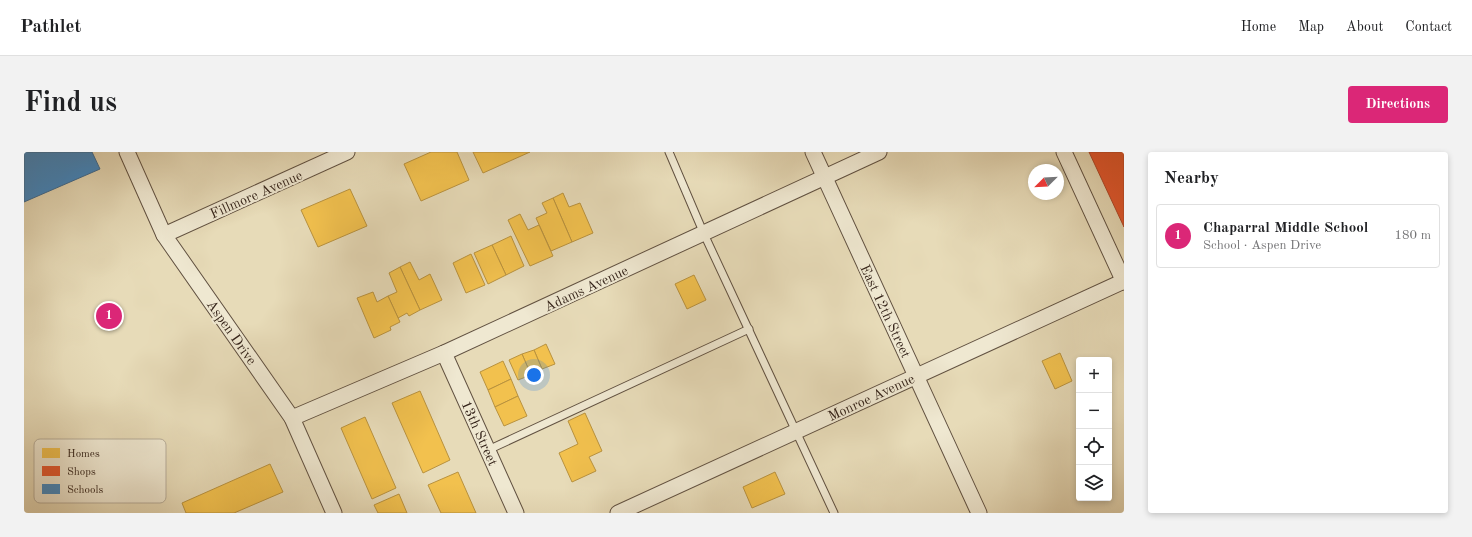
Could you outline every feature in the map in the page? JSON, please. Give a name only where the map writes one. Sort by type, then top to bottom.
[{"type":"street","name":"Aspen Drive","points":[[127,152],[164,235],[292,418],[334,513]]},
{"type":"street","name":"Fillmore Avenue","points":[[164,235],[347,152]]},
{"type":"street","name":"East 12th Street","points":[[813,152],[979,513]]},
{"type":"street","name":"Adams Avenue","points":[[292,418],[444,354],[879,152]]},
{"type":"street","points":[[1064,152],[1124,282]]},
{"type":"street","name":"Monroe Avenue","points":[[618,513],[1124,282]]},
{"type":"street","name":"13th Street","points":[[444,354],[516,513]]},
{"type":"lane","points":[[669,152],[704,234],[834,513]]},
{"type":"lane","points":[[488,450],[749,329]]},
{"type":"building: Homes","points":[[431,152],[457,152],[469,180],[421,201],[404,164]]},
{"type":"building: Homes","points":[[473,152],[530,152],[483,173]]},
{"type":"building: Homes","points":[[350,189],[367,226],[318,247],[301,210]]},
{"type":"building: Homes","points":[[563,193],[569,207],[580,203],[593,233],[572,242],[553,198]]},
{"type":"building: Homes","points":[[553,198],[572,242],[551,251],[536,218],[547,213],[542,203]]},
{"type":"building: Homes","points":[[520,214],[528,230],[539,225],[553,256],[530,266],[508,220]]},
{"type":"building: Homes","points":[[511,236],[524,266],[506,275],[492,245]]},
{"type":"building: Homes","points":[[492,245],[506,275],[488,284],[474,253]]},
{"type":"building: Homes","points":[[471,254],[485,285],[466,293],[453,263]]},
{"type":"building: Homes","points":[[410,262],[419,280],[430,274],[442,300],[420,310],[400,267]]},
{"type":"building: Homes","points":[[400,267],[420,310],[409,316],[407,313],[398,318],[388,296],[397,292],[389,273]]},
{"type":"building: Homes","points":[[694,275],[706,300],[687,309],[675,284]]},
{"type":"building: Homes","points":[[373,292],[377,302],[388,296],[400,322],[390,327],[391,330],[374,338],[357,298]]},
{"type":"building: Homes","points":[[546,344],[555,364],[542,369],[534,350]]},
{"type":"building: Homes","points":[[534,350],[542,369],[531,375],[522,354]]},
{"type":"building: Homes","points":[[1060,353],[1072,381],[1055,389],[1042,361]]},
{"type":"building: Homes","points":[[522,354],[531,375],[518,380],[509,360]]},
{"type":"building: Homes","points":[[503,361],[511,379],[488,390],[480,372]]},
{"type":"building: Homes","points":[[511,379],[518,396],[495,407],[488,390]]},
{"type":"building: Homes","points":[[420,391],[450,460],[423,473],[392,403]]},
{"type":"building: Homes","points":[[518,396],[527,416],[504,426],[495,407]]},
{"type":"building: Homes","points":[[585,413],[602,451],[589,457],[596,471],[572,482],[559,453],[578,444],[568,421]]},
{"type":"building: Homes","points":[[365,417],[396,488],[372,499],[341,428]]},
{"type":"building: Homes","points":[[270,464],[283,492],[234,513],[186,513],[182,503]]},
{"type":"building: Homes","points":[[458,472],[476,513],[441,513],[428,485]]},
{"type":"building: Homes","points":[[775,472],[785,494],[752,508],[743,487]]},
{"type":"building: Homes","points":[[399,494],[407,513],[378,513],[374,505]]},
{"type":"building: Shops","points":[[1089,152],[1124,152],[1124,227]]},
{"type":"building: Schools","points":[[24,152],[92,152],[100,169],[24,202]]},
{"type":"place","name":"Chaparral Middle School","points":[[109,316]]}]
